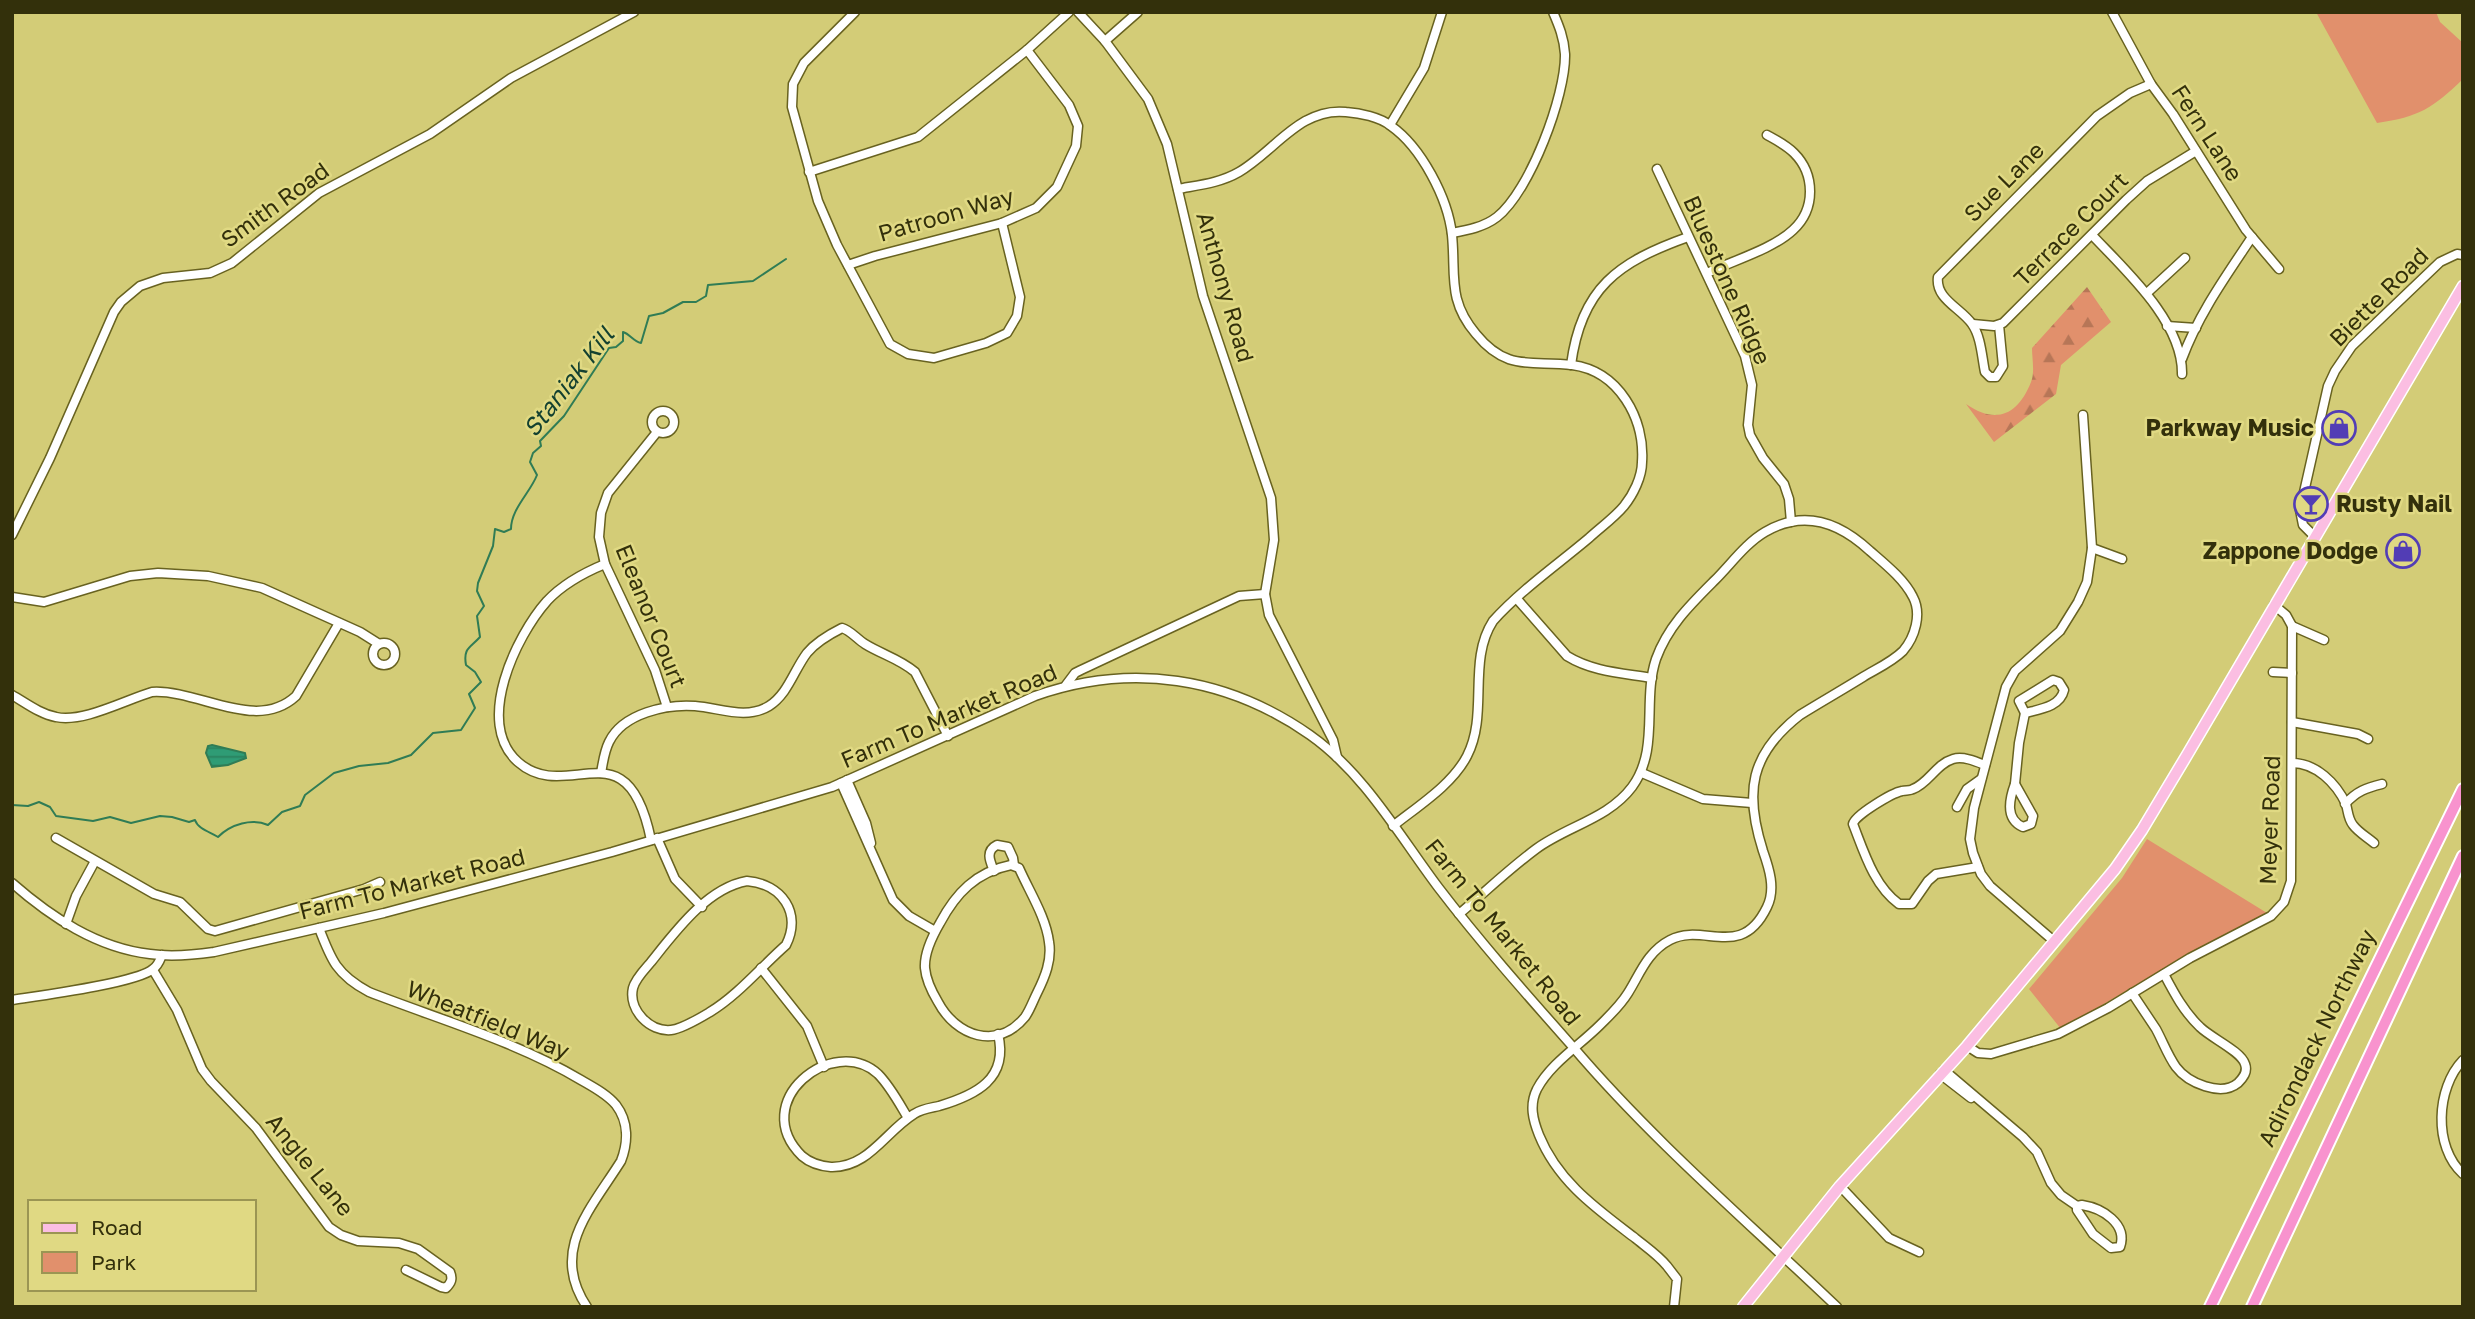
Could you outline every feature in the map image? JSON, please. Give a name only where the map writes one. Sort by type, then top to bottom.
[{"type":"highway","points":[[2441,831],[2463,778]]},
{"type":"highway","name":"Adirondack Northway","points":[[2210,1307],[2463,789]]},
{"type":"highway","points":[[2252,1307],[2463,856]]},
{"type":"main road","points":[[1743,1307],[1840,1186],[1967,1046],[2115,869],[2187,755],[2463,286]]},
{"type":"street","name":"Smith Road","points":[[12,535],[50,458],[114,312],[121,302],[140,286],[163,278],[210,273],[232,262],[319,193],[430,134],[511,78],[634,12]]},
{"type":"street","points":[[855,12],[804,62],[793,84],[794,118],[818,201],[890,344],[908,354],[934,358],[998,339],[1014,323],[1020,308],[1020,297],[1002,223]]},
{"type":"street","points":[[809,172],[918,137],[1027,50],[1069,12]]},
{"type":"street","name":"Anthony Road","points":[[1078,12],[1105,41],[1148,99],[1167,144],[1203,296],[1271,498],[1274,540],[1265,594],[1269,615],[1334,740],[1337,757]]},
{"type":"street","points":[[1105,41],[1138,12]]},
{"type":"street","points":[[1391,125],[1424,68],[1442,12]]},
{"type":"street","points":[[1451,233],[1483,225],[1502,212],[1515,196],[1537,155],[1559,102],[1563,76],[1563,34],[1553,12]]},
{"type":"street","name":"Fern Lane","points":[[2112,12],[2151,84],[2252,237],[2279,269]]},
{"type":"street","name":"Patroon Way","points":[[848,265],[1002,223],[1036,208],[1057,187],[1076,146],[1078,132],[1069,105],[1027,50]]},
{"type":"street","name":"Sue Lane","points":[[1973,324],[1941,293],[1937,282],[1940,273],[2097,116],[2130,93],[2151,84]]},
{"type":"street","points":[[1178,189],[1217,182],[1239,172],[1298,126],[1328,111],[1355,113],[1391,125],[1415,148],[1441,198],[1451,233],[1454,296],[1461,313],[1478,337],[1515,363],[1571,365],[1596,373],[1608,381],[1631,406],[1643,439],[1642,466],[1633,492],[1616,514],[1493,621],[1483,640],[1475,734],[1468,755],[1453,776],[1393,826]]},
{"type":"street","points":[[1707,273],[1793,230],[1809,204],[1810,181],[1803,165],[1795,154],[1767,135]]},
{"type":"street","name":"Terrace Court","points":[[1999,326],[2147,181],[2196,151]]},
{"type":"street","name":"Bluestone Ridge","points":[[1657,169],[1750,371],[1750,435],[1763,458],[1784,484],[1791,523]]},
{"type":"street","points":[[2092,234],[2147,293],[2167,326],[2182,359]]},
{"type":"street","points":[[1571,365],[1581,319],[1599,288],[1630,263],[1662,246],[1688,237]]},
{"type":"street","points":[[2182,374],[2182,359],[2196,328],[2216,291],[2252,237]]},
{"type":"street","name":"Biette Road","points":[[2315,537],[2303,525],[2300,510],[2328,386],[2335,371],[2354,344],[2440,262],[2457,254],[2463,256]]},
{"type":"street","points":[[2147,293],[2185,258]]},
{"type":"street","points":[[1973,324],[1999,326],[2003,366],[1996,377],[1990,377],[1985,372],[1973,324]]},
{"type":"street","points":[[2167,326],[2196,328]]},
{"type":"street","points":[[2055,942],[1990,886],[1978,867],[1970,839],[1981,779],[2002,699],[2010,679],[2060,631],[2087,582],[2092,548],[2083,415]]},
{"type":"street","name":"Eleanor Court","points":[[657,432],[613,485],[604,504],[599,537],[605,564],[655,670],[667,707]]},
{"type":"street","points":[[1459,914],[1537,848],[1620,802],[1642,773],[1648,746],[1652,678],[1667,634],[1681,614],[1754,540],[1765,532],[1791,523],[1823,521],[1856,538],[1906,587],[1917,606],[1917,618],[1913,635],[1902,652],[1786,726],[1756,771],[1752,803],[1755,825],[1771,882],[1769,904],[1759,922],[1751,930],[1734,936],[1672,939],[1663,944],[1640,968],[1619,1006],[1573,1048],[1544,1078],[1538,1089],[1532,1109],[1535,1125],[1552,1163],[1584,1198],[1667,1266],[1676,1279],[1674,1307]]},
{"type":"street","points":[[2092,548],[2122,559]]},
{"type":"street","points":[[605,564],[572,580],[543,606],[507,668],[499,713],[507,748],[526,768],[551,775],[601,773],[626,782],[637,795],[654,839],[675,878],[702,906]]},
{"type":"street","points":[[12,597],[37,602],[50,600],[105,581],[130,576],[159,573],[208,576],[262,588],[360,632],[379,644]]},
{"type":"street","points":[[1066,685],[1070,678],[1082,670],[1239,596],[1265,594]]},
{"type":"street","points":[[1517,598],[1575,662],[1589,668],[1652,678]]},
{"type":"street","points":[[2274,606],[2286,615],[2292,626],[2325,639]]},
{"type":"street","points":[[12,695],[48,715],[65,719],[85,716],[160,691],[251,711],[278,709],[302,688],[339,623]]},
{"type":"street","name":"Meyer Road","points":[[1967,1046],[1978,1053],[1987,1054],[2058,1034],[2271,916],[2284,902],[2291,881],[2292,626]]},
{"type":"street","points":[[601,773],[607,749],[617,732],[640,716],[667,707],[696,706],[743,713],[767,707],[781,694],[810,650],[844,628],[864,643],[915,672],[948,736]]},
{"type":"street","points":[[2273,672],[2292,673]]},
{"type":"street","name":"Farm To Market Road","points":[[12,883],[40,907],[66,924],[112,944],[148,954],[214,952],[384,913],[654,839],[844,782],[1035,696],[1066,685],[1139,677],[1207,686],[1246,699],[1268,710],[1311,736],[1337,757],[1363,786],[1459,914],[1573,1048],[1658,1139],[1838,1307]]},
{"type":"street","points":[[2015,785],[2033,816],[2031,824],[2023,827],[2018,826],[2011,816],[2010,797],[2015,785],[2025,713],[2019,701],[2053,680],[2063,686],[2063,697],[2057,702],[2025,713]]},
{"type":"street","points":[[2292,722],[2358,733],[2368,739]]},
{"type":"street","points":[[1978,867],[1936,874],[1912,904],[1899,904],[1888,895],[1877,879],[1853,821],[1901,791],[1917,788],[1952,760],[1959,758],[1985,765]]},
{"type":"street","points":[[2292,763],[2301,763],[2319,771],[2345,803],[2353,825],[2374,843]]},
{"type":"street","points":[[1642,773],[1703,799],[1752,803]]},
{"type":"street","points":[[1957,807],[1967,789],[1981,779]]},
{"type":"street","points":[[844,782],[893,900],[909,916],[935,931]]},
{"type":"street","points":[[2345,803],[2363,788],[2382,784]]},
{"type":"street","points":[[56,838],[154,894],[180,902],[208,929],[215,931],[364,889],[380,882]]},
{"type":"street","points":[[994,871],[989,853],[997,845],[1008,848],[1014,866]]},
{"type":"street","points":[[66,924],[76,896],[95,861]]},
{"type":"street","points":[[1014,866],[1019,868],[1046,931],[1050,949],[1049,961],[1026,1016],[999,1034],[973,1034],[956,1026],[943,1012],[931,990],[924,966],[935,931],[958,892],[994,871],[1014,866]]},
{"type":"street","points":[[761,882],[784,899],[793,921],[792,933],[786,945],[710,1012],[671,1030],[657,1028],[637,1012],[633,1001],[633,987],[670,938],[702,906],[735,883],[761,882]]},
{"type":"street","name":"Wheatfield Way","points":[[319,928],[329,957],[350,982],[369,992],[554,1063],[597,1090],[616,1106],[625,1127],[625,1150],[579,1229],[571,1254],[574,1280],[587,1307]]},
{"type":"street","points":[[12,1000],[139,976],[153,970],[162,955]]},
{"type":"street","points":[[761,968],[807,1026],[824,1067]]},
{"type":"street","name":"Angle Lane","points":[[153,970],[177,1010],[202,1069],[211,1082],[256,1128],[329,1227],[358,1241],[399,1243],[418,1249],[450,1272],[452,1277],[446,1288],[406,1270]]},
{"type":"street","points":[[2132,993],[2178,1070],[2214,1090],[2227,1090],[2234,1086],[2246,1072],[2242,1057],[2193,1021],[2164,974]]},
{"type":"street","points":[[908,1118],[885,1083],[870,1069],[846,1061],[824,1067],[800,1079],[786,1106],[784,1124],[789,1141],[815,1164],[845,1167],[858,1163],[917,1112],[975,1093],[986,1085],[999,1064],[999,1034]]},
{"type":"street","points":[[2463,1060],[2447,1086],[2443,1106],[2447,1154],[2463,1174]]},
{"type":"street","points":[[1942,1072],[1961,1092],[2008,1122],[2023,1137],[2037,1152],[2051,1183],[2061,1195],[2077,1206],[2089,1206],[2109,1215],[2122,1238],[2120,1247],[2114,1249],[2103,1244],[2081,1218],[2077,1206]]},
{"type":"street","points":[[1840,1186],[1886,1236],[1919,1252]]},
{"type":"green space","points":[[2316,12],[2436,12],[2440,22],[2463,43],[2463,79],[2424,110],[2404,118],[2377,123]]},
{"type":"green space","points":[[2087,287],[2111,322],[2061,365],[2056,394],[1994,442],[1966,404],[1987,414],[1996,415],[2013,409],[2026,393],[2032,378],[2032,348]]},
{"type":"green space","points":[[2147,839],[2267,913],[2179,960],[2061,1029],[2029,989],[2122,878]]},
{"type":"shaded area","points":[[208,746],[245,753],[246,758],[228,765],[212,767],[206,753]]},
{"type":"waterway","name":"Staniak Kill","points":[[12,805],[28,806],[39,802],[50,807],[56,816],[93,821],[110,817],[131,823],[160,816],[189,822],[195,820],[201,828],[218,837],[242,824],[255,822],[268,825],[282,812],[300,806],[305,795],[334,773],[359,766],[388,763],[411,755],[433,733],[461,730],[475,708],[469,694],[481,682],[475,672],[466,665],[465,659],[468,649],[480,637],[477,616],[484,606],[477,591],[478,583],[493,546],[495,529],[504,532],[511,529],[517,508],[534,482],[537,475],[530,462],[533,453],[541,446],[540,441],[564,416],[609,348],[616,347],[623,341],[623,332],[641,343],[649,316],[663,313],[683,302],[696,302],[706,296],[708,285],[753,281],[786,259]]},
{"type":"place","name":"Parkway Music","points":[[2339,428]]},
{"type":"place","name":"Rusty Nail","points":[[2311,504]]},
{"type":"place","name":"Zappone Dodge","points":[[2403,551]]}]
